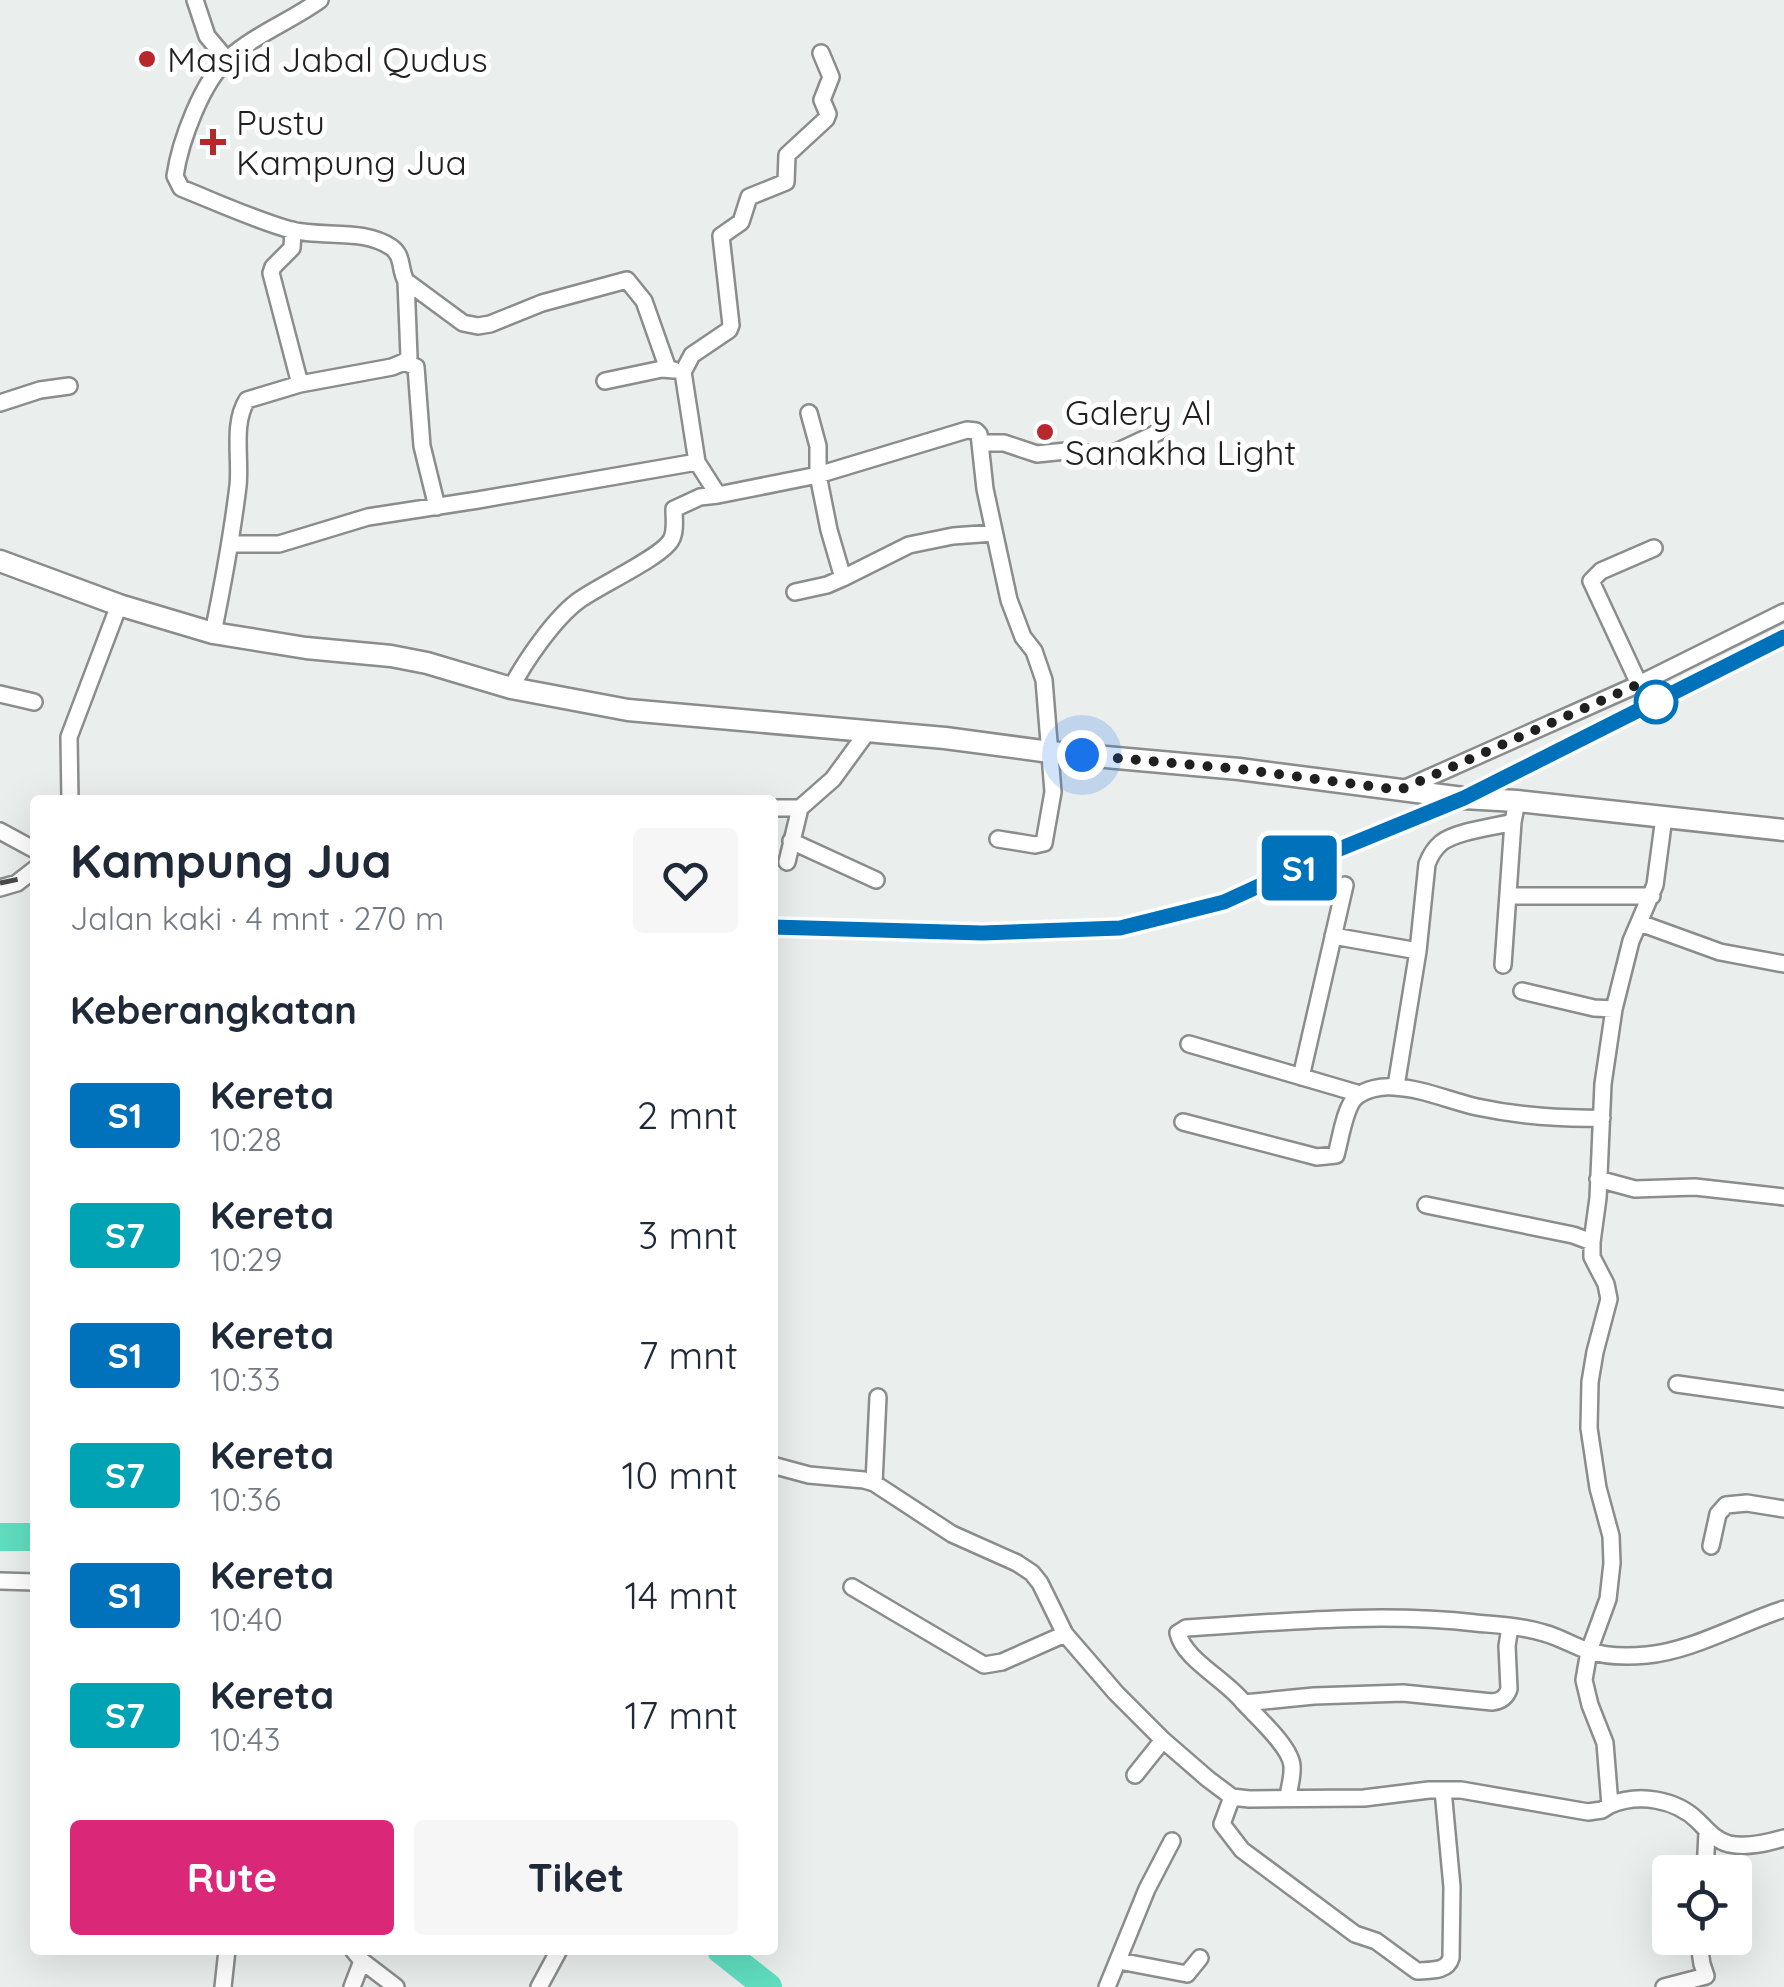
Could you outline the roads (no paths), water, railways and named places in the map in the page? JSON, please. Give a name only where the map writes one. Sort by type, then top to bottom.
[{"type":"street","points":[[195,0],[207,36],[224,61]]},
{"type":"street","points":[[320,0],[224,61],[193,113],[176,168],[181,188],[293,230],[370,238],[385,244],[399,254],[406,281],[463,323],[490,324],[542,302],[628,281],[644,302],[676,370],[697,462],[718,495]]},
{"type":"street","points":[[605,381],[676,370],[729,330],[721,236],[741,222],[749,197],[786,182],[787,155],[826,119],[822,100],[831,77],[821,53]]},
{"type":"street","points":[[293,230],[292,248],[271,273],[300,384]]},
{"type":"street","points":[[213,633],[231,544],[242,410],[247,400],[300,384],[392,368],[404,362],[409,357],[406,281]]},
{"type":"street","points":[[404,362],[416,366],[422,446],[437,507]]},
{"type":"street","points":[[0,403],[68,386]]},
{"type":"street","points":[[810,413],[829,530],[844,578]]},
{"type":"street","points":[[511,688],[523,664],[576,602],[670,543],[674,509],[700,497],[818,475],[967,430],[976,431],[994,533],[1016,622],[1040,664],[1053,792],[1044,843],[998,839]]},
{"type":"street","points":[[980,443],[1004,442],[1037,454],[1097,454],[1116,452],[1159,432]]},
{"type":"street","points":[[231,544],[279,544],[368,517],[697,462]]},
{"type":"street","points":[[796,592],[844,578],[910,544],[994,533]]},
{"type":"street","points":[[1639,684],[1591,581],[1601,571],[1654,548]]},
{"type":"street","points":[[0,561],[119,605],[213,633],[391,656],[511,688],[628,710],[1239,769],[1464,798],[1515,812],[1664,817],[1784,830]]},
{"type":"street","points":[[70,795],[69,737],[119,605]]},
{"type":"street","points":[[1400,790],[1639,684],[1784,612]]},
{"type":"street","points":[[0,694],[34,702]]},
{"type":"street","points":[[786,862],[800,808],[833,779],[868,732]]},
{"type":"street","points":[[778,808],[800,808]]},
{"type":"street","points":[[1503,965],[1515,812]]},
{"type":"street","points":[[1396,1086],[1418,951],[1427,864],[1438,845],[1448,838],[1515,812]]},
{"type":"street","points":[[1610,1804],[1605,1743],[1586,1693],[1584,1669],[1604,1612],[1612,1563],[1611,1536],[1598,1488],[1589,1428],[1590,1382],[1610,1299],[1592,1257],[1592,1242],[1603,1084],[1614,1009],[1631,941],[1652,896],[1664,817]]},
{"type":"street","points":[[0,831],[30,847]]},
{"type":"street","points":[[791,841],[876,880]]},
{"type":"street","points":[[0,888],[30,874]]},
{"type":"street","points":[[1301,1077],[1345,885]]},
{"type":"street","points":[[1508,896],[1652,896]]},
{"type":"street","points":[[1640,924],[1720,952],[1784,964]]},
{"type":"street","points":[[1333,936],[1418,951]]},
{"type":"street","points":[[1522,992],[1614,1009]]},
{"type":"street","points":[[1189,1044],[1360,1094]]},
{"type":"street","points":[[1183,1122],[1327,1158],[1336,1155],[1351,1102],[1381,1086],[1396,1086],[1527,1116],[1602,1118]]},
{"type":"street","points":[[1598,1180],[1636,1189],[1695,1187],[1784,1197]]},
{"type":"street","points":[[1426,1205],[1592,1242]]},
{"type":"street","points":[[1676,1384],[1784,1400]]},
{"type":"street","points":[[874,1483],[878,1397]]},
{"type":"street","points":[[778,1466],[874,1483],[952,1534],[1032,1573],[1065,1634],[1116,1692],[1163,1740],[1232,1797],[1364,1798],[1443,1790],[1477,1792],[1588,1812],[1621,1800],[1640,1798],[1674,1805],[1720,1840],[1744,1845],[1784,1838]]},
{"type":"street","points":[[1711,1546],[1718,1514],[1726,1505],[1748,1503],[1784,1510]]},
{"type":"street","points":[[0,1581],[30,1582]]},
{"type":"street","points":[[852,1588],[984,1664],[1002,1662],[1065,1634]]},
{"type":"street","points":[[1288,1798],[1292,1759],[1235,1692],[1183,1647],[1178,1633],[1181,1630],[1398,1618],[1544,1632],[1588,1651],[1625,1655],[1666,1652],[1784,1608]]},
{"type":"street","points":[[1244,1703],[1403,1693],[1500,1701],[1509,1689],[1510,1627]]},
{"type":"street","points":[[1135,1775],[1163,1740]]},
{"type":"street","points":[[1232,1797],[1222,1824],[1242,1850],[1355,1934],[1376,1941],[1418,1971],[1441,1968],[1451,1958],[1452,1887],[1443,1790]]},
{"type":"street","points":[[1705,1855],[1706,1832]]},
{"type":"street","points":[[1107,1987],[1147,1889],[1172,1840]]},
{"type":"street","points":[[224,1987],[227,1955]]},
{"type":"street","points":[[352,1987],[358,1955],[396,1987]]},
{"type":"street","points":[[539,1987],[556,1955]]},
{"type":"street","points":[[1664,1987],[1708,1981],[1701,1955]]},
{"type":"street","points":[[1119,1960],[1187,1974],[1200,1958]]},
{"type":"waterway","points":[[0,1537],[30,1537]]},
{"type":"waterway","points":[[727,1955],[768,1987]]},
{"type":"railway","points":[[778,927],[982,933],[1120,927],[1224,902],[1463,798],[1784,637]]},
{"type":"railway","points":[[0,883],[30,878]]},
{"type":"train","name":"S1","points":[[778,928],[982,933],[1120,928],[1224,902],[1464,798],[1784,637]]},
{"type":"place","name":"Masjid Jabal Qudus","points":[[147,59]]},
{"type":"place","name":"Pustu Kampung Jua","points":[[213,142]]},
{"type":"place","name":"Galery Al Sanakha Light","points":[[1045,432]]}]
